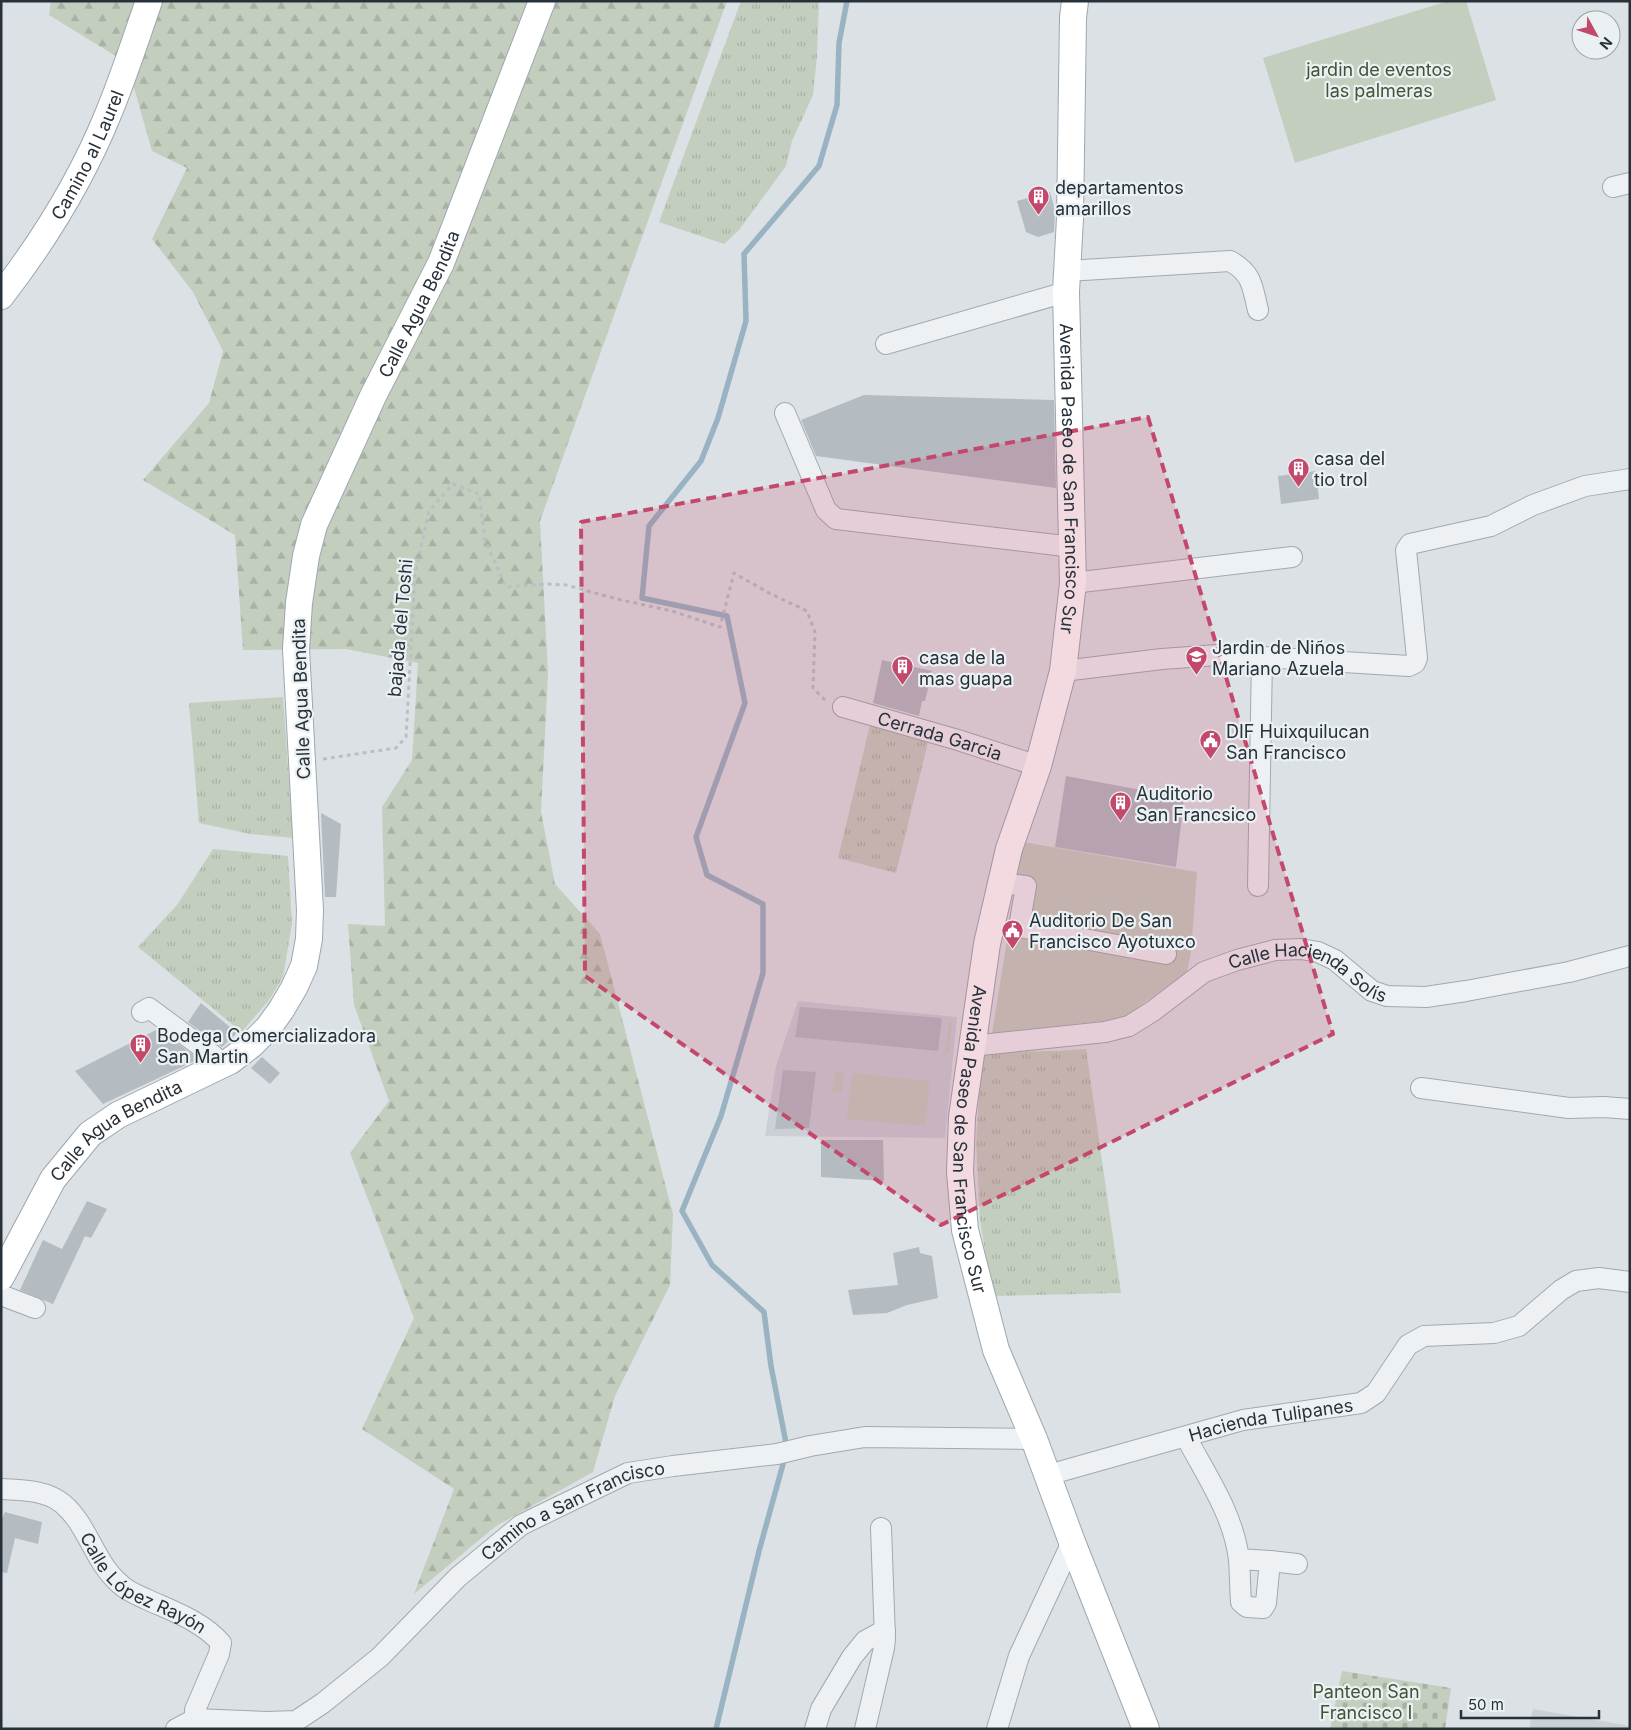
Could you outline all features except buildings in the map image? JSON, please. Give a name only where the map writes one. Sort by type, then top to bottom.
[{"type":"main road","name":"Camino al Laurel","points":[[1,296],[24,267],[48,231],[77,180],[109,112],[149,1]]},
{"type":"main road","name":"Calle Agua Bendita","points":[[1,1277],[53,1179],[90,1134],[118,1115],[237,1056],[262,1034],[277,1016],[294,988],[304,966],[309,939],[310,910],[296,649],[299,603],[306,556],[314,525],[365,414],[441,264],[542,1]]},
{"type":"main road","name":"Avenida Paseo de San Francisco Sur","points":[[1075,1],[1073,18],[1070,218],[1066,281],[1073,584],[1063,671],[1038,766],[1009,849],[987,944],[962,1117],[960,1172],[965,1230],[996,1350],[1048,1475],[1072,1542],[1146,1729]]},
{"type":"street","points":[[886,344],[1066,281],[1230,260],[1241,267],[1250,278],[1258,310]]},
{"type":"street","points":[[785,413],[826,510],[836,519],[1073,547]]},
{"type":"street","points":[[1063,671],[1182,657],[1232,654],[1409,666],[1415,663],[1417,658],[1406,550],[1410,544],[1491,526],[1534,505],[1585,486],[1630,479]]},
{"type":"street","points":[[1073,584],[1292,557]]},
{"type":"street","points":[[1258,886],[1262,657]]},
{"type":"street","name":"Cerrada Garcia","points":[[843,707],[958,740],[1038,766]]},
{"type":"street","points":[[1001,883],[1026,886],[1019,927],[1166,954]]},
{"type":"street","name":"Calle Hacienda Solís","points":[[971,1046],[1105,1032],[1129,1026],[1204,972],[1237,960],[1275,950],[1300,949],[1318,952],[1336,960],[1372,990],[1387,996],[1426,997],[1466,992],[1569,972],[1630,956]]},
{"type":"street","points":[[142,1012],[149,1008],[214,1056]]},
{"type":"street","points":[[1421,1088],[1569,1108],[1604,1107],[1630,1109]]},
{"type":"street","name":"Hacienda Tulipanes","points":[[1048,1475],[1243,1420],[1361,1403],[1376,1393],[1408,1345],[1424,1336],[1494,1333],[1519,1326],[1561,1290],[1576,1281],[1599,1278],[1630,1282]]},
{"type":"street","points":[[1,1295],[36,1308]]},
{"type":"street","name":"Camino a San Francisco","points":[[195,1719],[267,1722],[296,1721],[323,1703],[380,1656],[458,1577],[521,1525],[628,1473],[786,1452],[865,1437],[1034,1440]]},
{"type":"street","points":[[1186,1437],[1224,1507],[1235,1539],[1239,1559],[1241,1602],[1246,1607],[1263,1608],[1266,1604],[1270,1561]]},
{"type":"street","name":"Calle López Rayón","points":[[1,1489],[27,1490],[50,1496],[63,1504],[76,1519],[104,1568],[122,1586],[198,1623],[221,1643],[219,1654],[195,1710],[195,1719]]},
{"type":"street","points":[[865,1729],[884,1648],[881,1528]]},
{"type":"street","points":[[997,1729],[1020,1656],[1072,1542]]},
{"type":"street","points":[[1239,1559],[1297,1564]]},
{"type":"street","points":[[815,1729],[821,1709],[852,1657],[866,1641],[885,1630]]},
{"type":"street","points":[[176,1729],[195,1719]]},
{"type":"path","name":"bajada del Toshi","points":[[317,760],[396,748],[406,737],[415,575],[429,511],[453,484],[480,494],[485,540],[506,587],[547,584],[566,586],[672,611],[720,627],[734,573],[769,594],[807,611],[815,632],[812,688],[824,700],[843,707]]},
{"type":"highlighted area","points":[[1148,417],[1333,1034],[941,1225],[585,976],[581,522]]},
{"type":"shaded area","points":[[798,1001],[957,1017],[945,1138],[765,1136],[776,1066]]},
{"type":"shaded area","points":[[1533,1709],[1630,1726],[1630,1729],[1529,1729]]},
{"type":"green space","points":[[51,1],[727,1],[540,521],[548,674],[541,812],[555,884],[600,934],[673,1214],[670,1285],[615,1396],[593,1472],[496,1526],[414,1594],[454,1489],[362,1429],[414,1318],[350,1153],[389,1101],[354,1005],[348,924],[385,926],[382,807],[412,760],[418,663],[346,649],[243,650],[235,535],[143,480],[209,403],[223,351],[193,292],[152,239],[187,168],[152,151],[127,63],[49,15]]},
{"type":"green space","points":[[741,1],[819,1],[817,56],[813,95],[792,141],[786,166],[739,230],[724,244],[659,222]]},
{"type":"green space","name":"jardin de eventos las palmeras","points":[[1448,1],[1466,1],[1496,100],[1295,163],[1263,58]]},
{"type":"green space","points":[[283,697],[293,838],[250,834],[199,823],[189,703]]},
{"type":"green space","points":[[870,725],[929,738],[896,873],[838,858]]},
{"type":"green space","points":[[1023,842],[1197,872],[1191,952],[1187,972],[1122,1019],[992,1033]]},
{"type":"green space","points":[[213,849],[288,856],[292,924],[283,977],[269,1000],[241,1033],[138,947],[177,905]]},
{"type":"green space","points":[[949,1023],[952,1023],[949,1053],[945,1053]]},
{"type":"green space","points":[[1086,1049],[1121,1293],[992,1296],[980,1220],[976,1142],[982,1052]]},
{"type":"green space","points":[[835,1072],[844,1072],[842,1093],[832,1092]]},
{"type":"green space","points":[[853,1073],[930,1081],[925,1126],[846,1119]]},
{"type":"green space","name":"Panteon San Francisco I","points":[[1342,1671],[1451,1688],[1445,1729],[1330,1729]]},
{"type":"waterway","points":[[787,1448],[771,1366],[764,1312],[712,1265],[682,1211],[721,1116],[763,973],[763,904],[707,875],[696,837],[745,703],[727,616],[642,598],[649,526],[701,461],[718,418],[746,321],[744,254],[819,166],[837,105],[839,43],[847,1]]},
{"type":"waterway","points":[[716,1729],[759,1551],[785,1457]]},
{"type":"place","name":"departamentos amarillos","points":[[1039,216]]},
{"type":"place","name":"casa del tio trol","points":[[1298,487]]},
{"type":"place","name":"Jardin de Niños Mariano Azuela","points":[[1196,676]]},
{"type":"place","name":"casa de la mas guapa","points":[[903,686]]},
{"type":"place","name":"DIF Huixquilucan San Francisco","points":[[1210,760]]},
{"type":"place","name":"Auditorio San Francsico","points":[[1120,822]]},
{"type":"place","name":"Auditorio De San Francisco Ayotuxco","points":[[1013,949]]},
{"type":"place","name":"Bodega Comercializadora San Martin","points":[[141,1064]]}]
